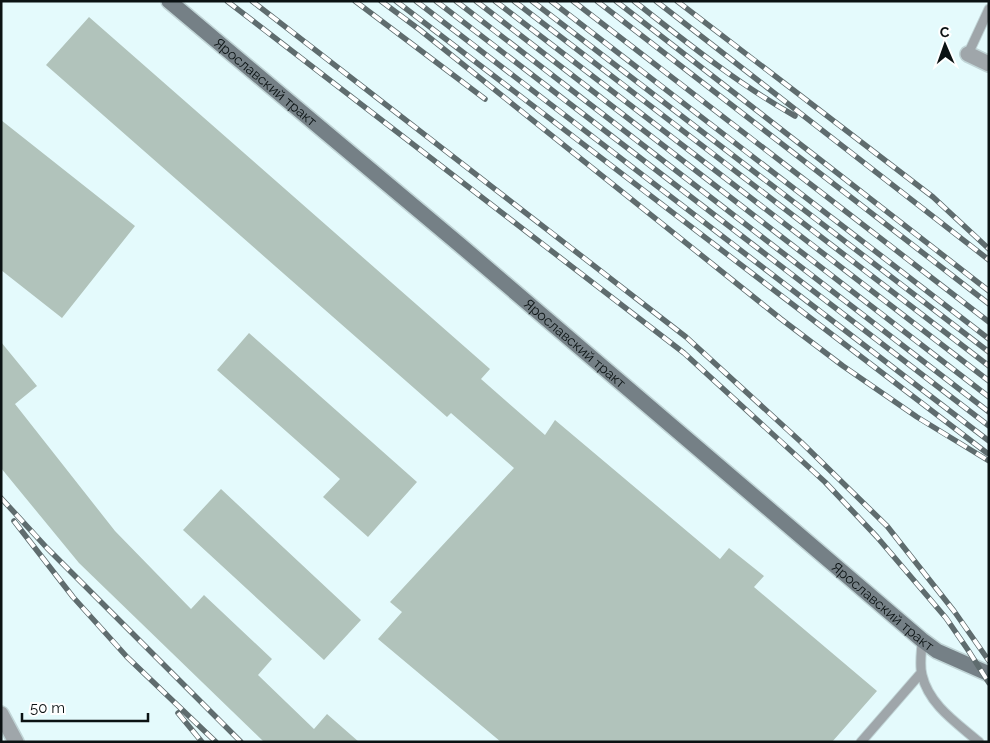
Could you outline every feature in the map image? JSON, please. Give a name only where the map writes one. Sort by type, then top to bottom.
[{"type":"street","name":"Ярославский тракт","points":[[169,1],[460,245],[922,640],[937,651],[989,674]]},
{"type":"street","points":[[968,54],[989,64]]},
{"type":"street","points":[[1,714],[16,742]]},
{"type":"lane","points":[[968,54],[989,9]]},
{"type":"lane","points":[[922,640],[921,673],[928,693],[947,715],[979,742]]},
{"type":"lane","points":[[861,742],[921,673]]},
{"type":"building","points":[[89,17],[490,369],[481,379],[545,435],[555,420],[720,559],[729,548],[764,576],[754,587],[877,691],[832,742],[501,742],[378,639],[402,612],[390,602],[514,468],[451,413],[447,417],[46,65]]},
{"type":"building","points":[[1,120],[135,226],[62,318],[1,270]]},
{"type":"building","points":[[249,333],[417,482],[368,537],[323,497],[340,479],[217,370]]},
{"type":"building","points":[[1,342],[37,386],[15,404],[115,531],[191,609],[204,595],[272,659],[258,675],[314,729],[327,714],[359,742],[264,742],[79,563],[1,468]]},
{"type":"building","points":[[221,489],[361,620],[324,660],[183,530]]},
{"type":"railway","points":[[227,1],[684,353],[825,482],[877,537],[946,618],[989,683]]},
{"type":"railway","points":[[252,1],[686,337],[801,442],[887,526],[954,611],[989,661]]},
{"type":"railway","points":[[355,1],[485,99]]},
{"type":"railway","points":[[381,1],[420,30],[781,319],[843,366],[917,417],[989,461]]},
{"type":"railway","points":[[396,1],[987,453]]},
{"type":"railway","points":[[416,1],[989,441]]},
{"type":"railway","points":[[436,1],[989,426]]},
{"type":"railway","points":[[456,1],[989,412]]},
{"type":"railway","points":[[476,1],[989,397]]},
{"type":"railway","points":[[495,1],[989,381]]},
{"type":"railway","points":[[514,1],[989,366]]},
{"type":"railway","points":[[532,1],[989,352]]},
{"type":"railway","points":[[551,1],[989,339]]},
{"type":"railway","points":[[573,1],[989,322]]},
{"type":"railway","points":[[597,1],[989,304]]},
{"type":"railway","points":[[616,1],[989,291]]},
{"type":"railway","points":[[634,1],[733,76],[795,116]]},
{"type":"railway","points":[[656,1],[989,260]]},
{"type":"railway","points":[[677,1],[933,197],[989,249]]},
{"type":"railway","points":[[1,498],[47,548],[241,742]]},
{"type":"railway","points":[[14,521],[73,597],[127,657],[216,742]]},
{"type":"railway","points":[[178,713],[202,742]]}]
